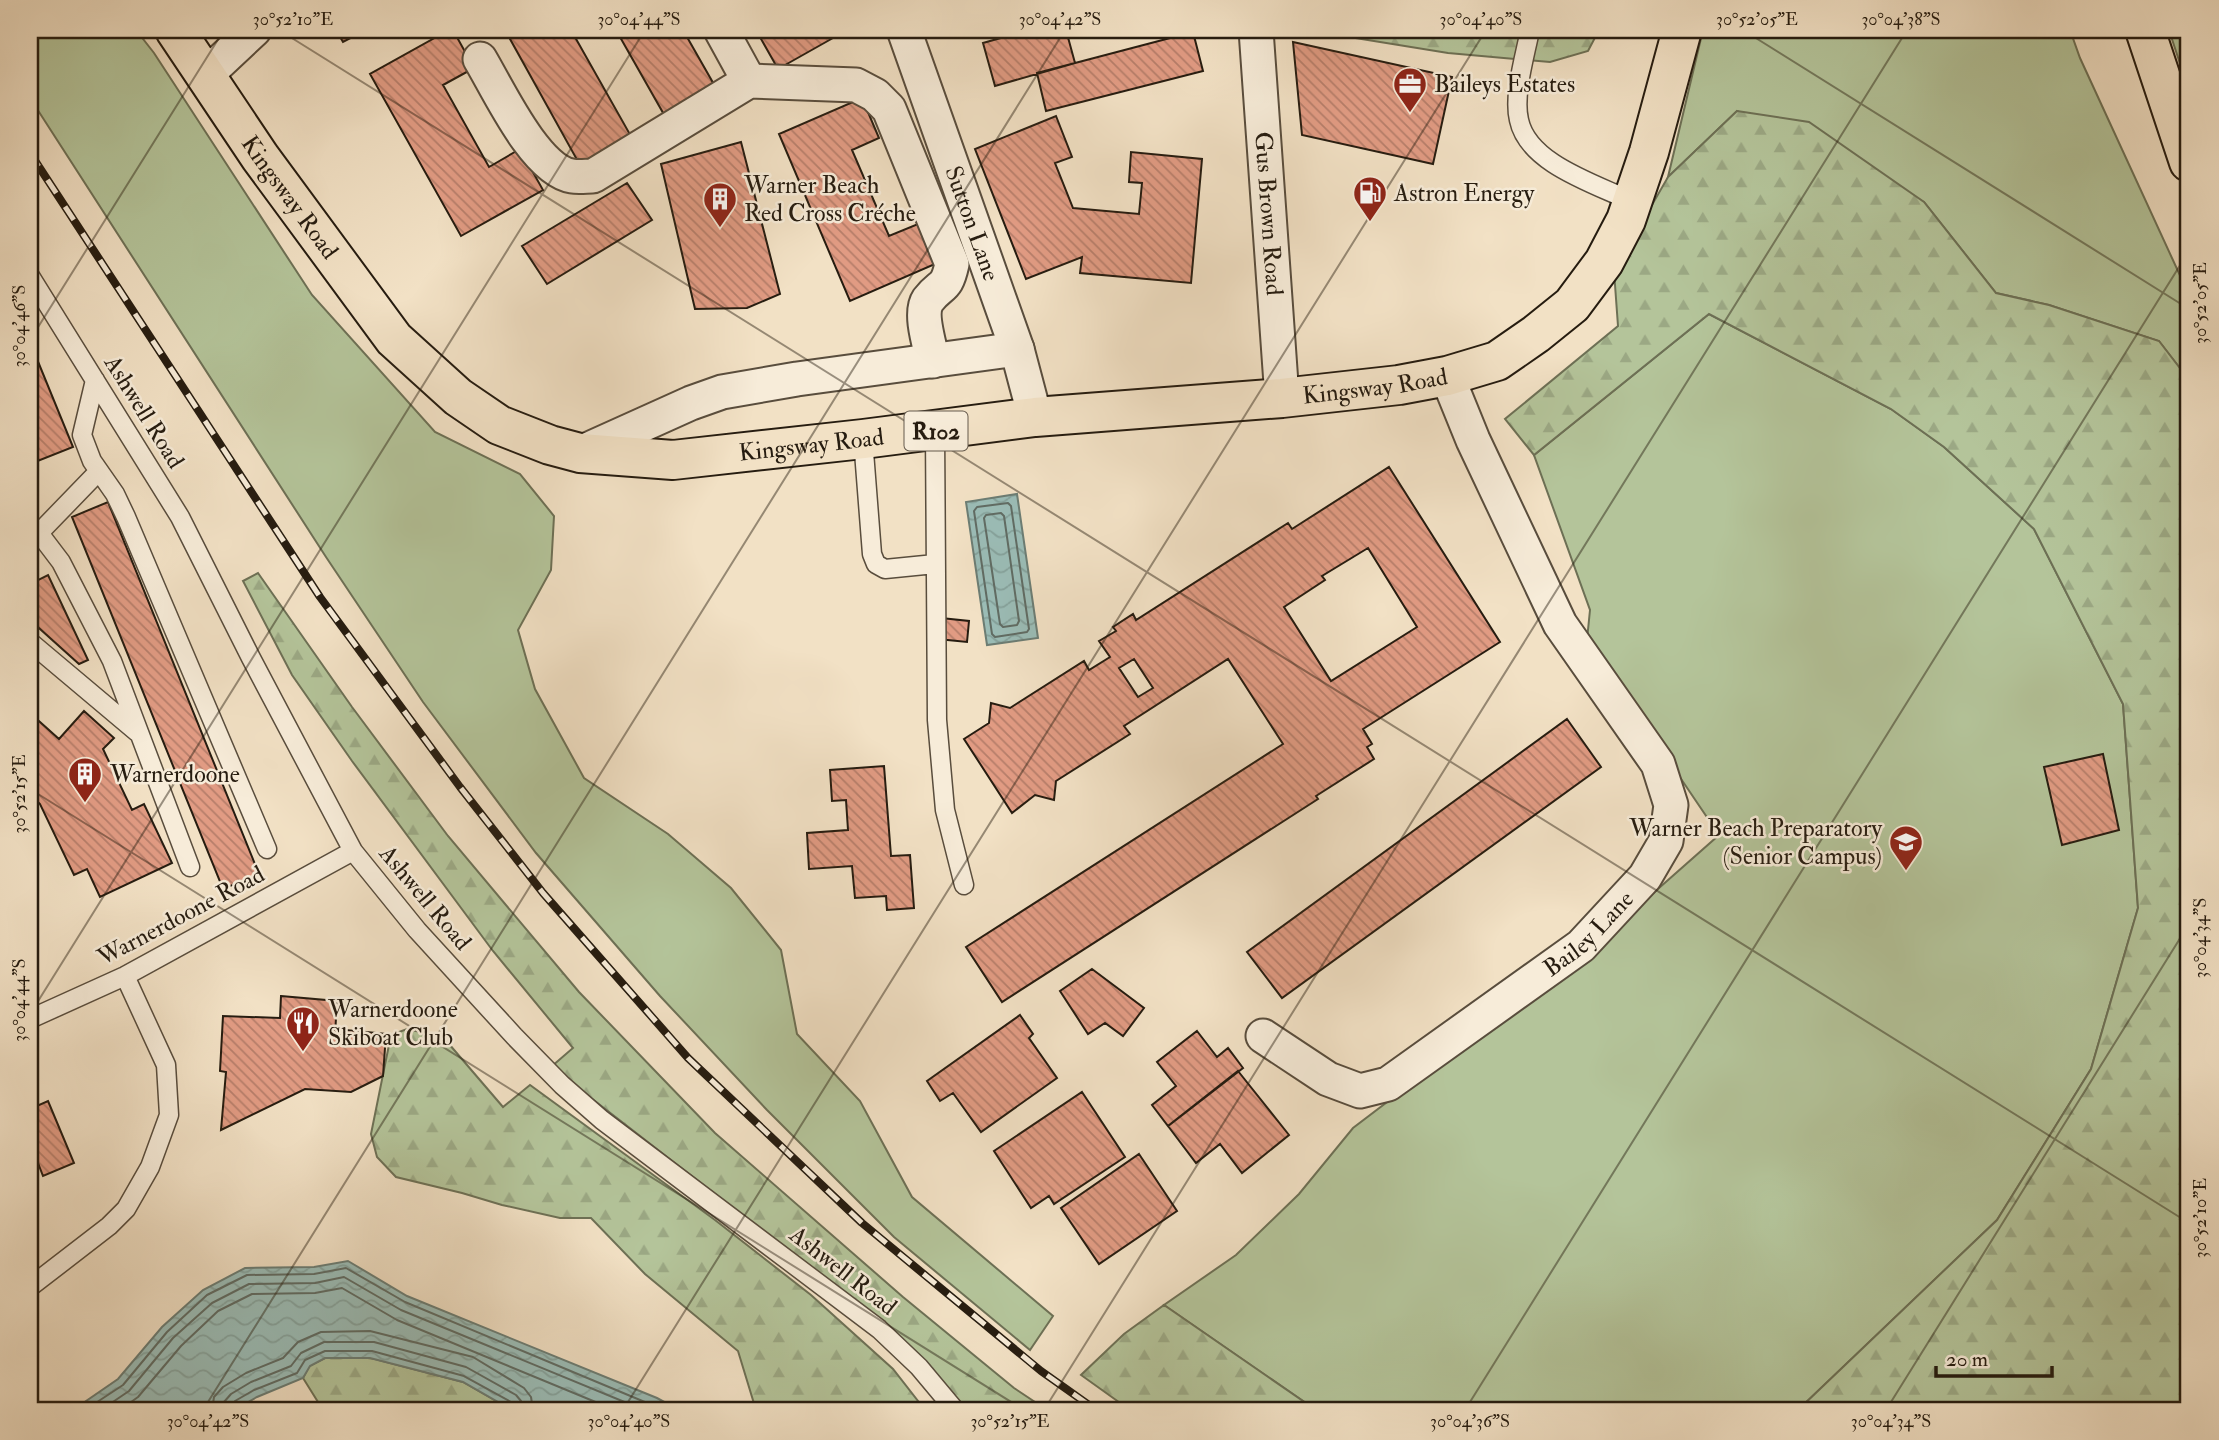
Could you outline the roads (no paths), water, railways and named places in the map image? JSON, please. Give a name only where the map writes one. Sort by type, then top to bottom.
[{"type":"main road","name":"Kingsway Road","points":[[175,30],[316,236],[394,339],[458,397],[499,425],[550,445],[580,453],[673,460],[935,431],[1035,417],[1282,398],[1399,385],[1447,376],[1497,362],[1572,305],[1604,262],[1633,202],[1650,152],[1682,30]]},
{"type":"main road","points":[[2145,30],[2189,162]]},
{"type":"street","points":[[206,75],[254,30]]},
{"type":"street","points":[[721,30],[749,81]]},
{"type":"street","name":"Sutton Lane","points":[[904,30],[1017,349],[1035,417]]},
{"type":"street","name":"Gus Brown Road","points":[[1256,30],[1282,398]]},
{"type":"street","points":[[480,59],[527,142],[550,165],[570,176],[593,176],[749,81],[856,85],[875,95],[889,109],[952,264],[948,282],[927,302],[924,310],[933,361]]},
{"type":"street","points":[[580,453],[691,403],[722,392],[1017,349]]},
{"type":"street","name":"Bailey Lane","points":[[1263,1036],[1328,1079],[1360,1091],[1388,1084],[1581,946],[1644,877],[1666,841],[1671,805],[1658,764],[1560,624],[1473,440],[1447,376]]},
{"type":"lane","points":[[1530,30],[1518,101],[1519,121],[1529,143],[1547,161],[1633,202]]},
{"type":"lane","name":"Ashwell Road","points":[[30,276],[180,517],[353,851],[417,930],[562,1085],[602,1120],[878,1329],[919,1367],[955,1410]]},
{"type":"lane","points":[[95,380],[82,435],[98,472],[126,517],[267,849]]},
{"type":"lane","points":[[935,431],[937,720],[945,810],[964,885]]},
{"type":"lane","points":[[863,439],[872,554],[876,564],[884,569],[892,569],[935,564]]},
{"type":"lane","points":[[98,472],[34,538],[61,562],[112,661],[190,867]]},
{"type":"lane","points":[[30,642],[140,735]]},
{"type":"lane","name":"Warnerdoone Road","points":[[30,1019],[125,976],[353,851]]},
{"type":"lane","points":[[30,1287],[109,1226],[126,1209],[150,1167],[169,1115],[166,1065],[125,976]]},
{"type":"water","points":[[1017,494],[1038,638],[987,645],[966,502]]},
{"type":"water","points":[[348,1261],[407,1296],[657,1398],[679,1410],[512,1410],[463,1382],[370,1358],[325,1358],[310,1366],[303,1378],[257,1397],[234,1410],[73,1410],[118,1379],[162,1327],[203,1290],[245,1268],[314,1267]]},
{"type":"railway","points":[[30,153],[320,597],[460,787],[543,893],[688,1058],[862,1223],[1041,1371],[1096,1410]]},
{"type":"place","name":"Baileys Estates","points":[[1410,114]]},
{"type":"place","name":"Astron Energy","points":[[1370,223]]},
{"type":"place","name":"Warner Beach Red Cross Créche","points":[[720,229]]},
{"type":"place","name":"Warnerdoone","points":[[85,804]]},
{"type":"place","name":"Warner Beach Preparatory (Senior Campus)","points":[[1906,872]]},
{"type":"place","name":"Warnerdoone Skiboat Club","points":[[303,1053]]}]
